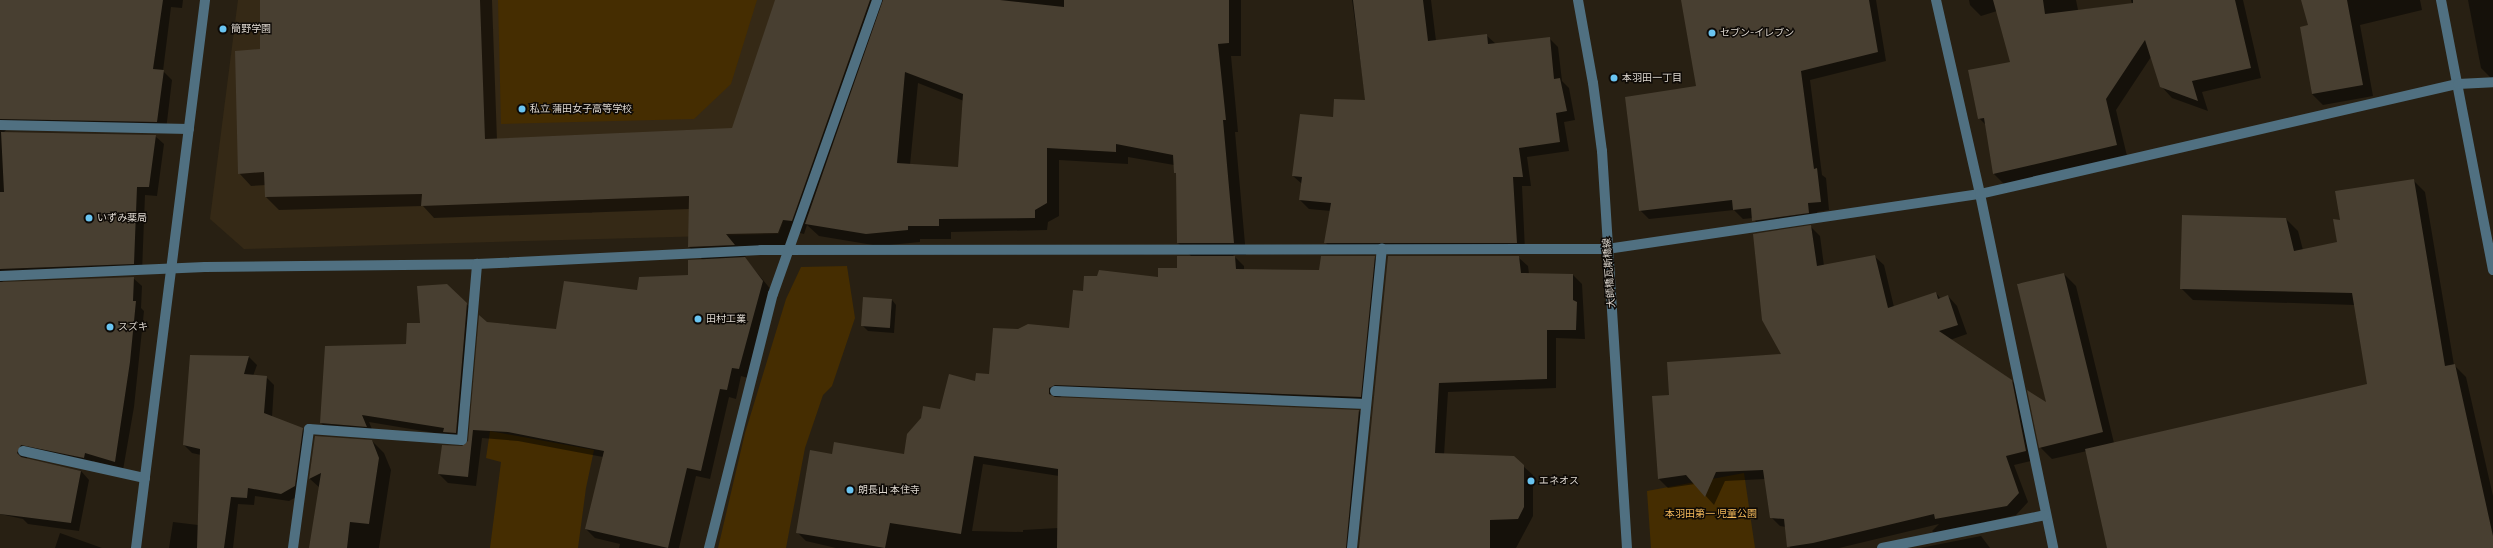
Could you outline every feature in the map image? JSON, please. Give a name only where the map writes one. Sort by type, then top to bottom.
[{"type":"street","points":[[136,548],[205,0]]},
{"type":"street","points":[[708,548],[773,294],[790,250],[877,0]]},
{"type":"street","name":"大師橋瓦斯橋線","points":[[1578,0],[1593,83],[1602,151],[1627,548]]},
{"type":"street","points":[[1936,0],[1980,194],[2053,548]]},
{"type":"street","points":[[2441,0],[2493,270]]},
{"type":"street","points":[[0,276],[170,270],[205,267],[477,264],[790,250],[1608,249],[1980,194],[2458,84],[2493,82]]},
{"type":"street","points":[[0,125],[189,129]]},
{"type":"street","points":[[1352,548],[1382,249]]},
{"type":"street","points":[[293,548],[309,430],[462,440],[477,264]]},
{"type":"street","points":[[1055,391],[1366,404]]},
{"type":"street","points":[[23,451],[145,478]]},
{"type":"street","points":[[1882,548],[2046,515]]},
{"type":"shaded area","name":"私立 蒲田女子高等学校","points":[[238,0],[857,0],[779,234],[244,249],[210,219]]},
{"type":"green space","points":[[498,0],[757,0],[731,84],[694,119],[501,124]]},
{"type":"green space","points":[[847,266],[855,318],[832,386],[823,395],[805,448],[786,548],[718,548],[745,433],[786,299],[801,267]]},
{"type":"green space","points":[[490,431],[594,450],[586,488],[578,548],[490,548],[501,462],[486,458]]},
{"type":"green space","name":"本羽田第一 児童公園","points":[[1744,473],[1755,548],[1651,548],[1647,491]]},
{"type":"building","points":[[0,0],[163,0],[153,69],[164,70],[157,122],[0,119]]},
{"type":"building","points":[[260,0],[480,0],[485,139],[732,128],[775,0],[870,0],[792,221],[783,220],[778,233],[726,234],[735,245],[688,247],[689,196],[421,206],[422,194],[265,197],[264,172],[238,174],[235,51],[260,49]]},
{"type":"building","points":[[883,0],[1000,0],[1064,7],[1064,0],[1229,0],[1229,43],[1218,44],[1226,120],[1223,120],[1234,243],[1177,243],[1176,173],[1174,173],[1173,155],[1116,144],[1116,152],[1047,148],[1047,203],[1035,210],[1035,218],[939,219],[939,226],[908,226],[908,230],[866,234],[805,224]],"holes":[[[905,72],[963,94],[958,167],[897,163]]]},
{"type":"building","points":[[1353,0],[1423,0],[1428,41],[1487,34],[1488,44],[1550,37],[1554,79],[1560,78],[1567,111],[1556,113],[1560,142],[1519,148],[1523,177],[1513,177],[1517,243],[1324,243],[1331,203],[1299,200],[1302,177],[1292,176],[1300,114],[1333,117],[1334,99],[1365,100]]},
{"type":"building","points":[[1681,0],[1869,0],[1878,52],[1801,71],[1814,169],[1817,168],[1821,202],[1808,203],[1809,213],[1752,221],[1751,208],[1733,210],[1732,200],[1639,211],[1625,97],[1696,86]]},
{"type":"building","points":[[1993,0],[2043,0],[2045,14],[2133,3],[2133,0],[2235,0],[2251,68],[2192,81],[2198,101],[2160,87],[2145,40],[2106,99],[2117,145],[1993,174],[1984,118],[1978,119],[1968,70],[2010,62]]},
{"type":"building","points":[[2301,0],[2347,0],[2363,85],[2312,94],[2300,27],[2308,25]]},
{"type":"building","points":[[1,132],[156,135],[149,187],[137,187],[134,264],[0,269],[0,192],[4,192]]},
{"type":"building","points":[[2414,179],[2445,366],[2455,364],[2493,536],[2493,548],[2107,548],[2085,449],[2367,384],[2352,293],[2180,289],[2182,215],[2286,218],[2294,251],[2337,242],[2333,219],[2340,220],[2335,191]]},
{"type":"building","points":[[1811,225],[1817,266],[1875,255],[1888,308],[1936,292],[1938,299],[1948,295],[1958,325],[1939,331],[2012,380],[2026,451],[2006,456],[2019,493],[2007,506],[1935,519],[1934,514],[1813,543],[1787,547],[1784,519],[1770,518],[1763,470],[1716,472],[1705,497],[1686,475],[1658,479],[1652,396],[1669,395],[1667,362],[1781,354],[1762,320],[1753,234]]},
{"type":"building","points":[[1177,256],[1235,256],[1236,269],[1319,270],[1321,256],[1375,256],[1361,397],[1055,385],[1049,388],[1049,394],[1055,397],[1359,410],[1346,548],[1057,548],[1058,469],[974,456],[961,534],[890,523],[885,548],[796,533],[810,450],[832,454],[834,442],[904,454],[907,434],[921,418],[923,406],[940,409],[949,374],[975,381],[976,373],[989,374],[993,328],[1018,329],[1028,324],[1069,328],[1073,290],[1083,291],[1084,276],[1097,276],[1099,270],[1158,277],[1158,268],[1177,268]]},
{"type":"building","points":[[1388,256],[1519,256],[1521,273],[1573,274],[1573,300],[1577,302],[1576,330],[1547,330],[1547,379],[1439,383],[1435,453],[1514,456],[1524,465],[1524,507],[1518,519],[1490,520],[1490,548],[1359,548]]},
{"type":"building","points":[[745,257],[763,281],[739,369],[732,368],[727,390],[720,389],[701,471],[687,468],[668,548],[585,529],[604,451],[508,432],[473,430],[468,477],[438,474],[442,445],[462,446],[468,441],[479,315],[487,322],[556,329],[564,281],[637,290],[639,277],[688,275],[688,260]]},
{"type":"building","points":[[2064,273],[2103,432],[2039,448],[2027,390],[2046,402],[2017,284]]},
{"type":"building","points":[[134,277],[133,301],[136,301],[130,362],[115,462],[85,453],[84,458],[21,445],[17,453],[21,457],[81,471],[71,523],[0,514],[0,282]]},
{"type":"building","points":[[447,284],[467,303],[456,433],[443,432],[444,428],[362,415],[367,427],[320,423],[325,346],[406,344],[407,323],[420,323],[417,286]]},
{"type":"building","points":[[863,297],[892,299],[890,328],[861,326]]},
{"type":"building","points":[[190,355],[249,356],[244,374],[267,376],[264,413],[303,428],[295,486],[281,494],[248,488],[247,498],[231,497],[224,548],[197,548],[200,449],[183,445]]},
{"type":"building","points":[[315,436],[372,440],[379,458],[369,524],[350,522],[347,548],[309,548],[321,473],[309,479]]},
{"type":"place","name":"簡野学園","points":[[223,29]]},
{"type":"place","name":"セブン-イレブン","points":[[1712,33]]},
{"type":"place","name":"本羽田一丁目","points":[[1614,78]]},
{"type":"place","name":"私立 蒲田女子高等学校","points":[[522,109]]},
{"type":"place","name":"いずみ薬局","points":[[89,218]]},
{"type":"place","name":"田村工業","points":[[698,319]]},
{"type":"place","name":"スズキ","points":[[110,327]]},
{"type":"place","name":"エネオス","points":[[1531,481]]},
{"type":"place","name":"朗長山 本住寺","points":[[850,490]]}]
